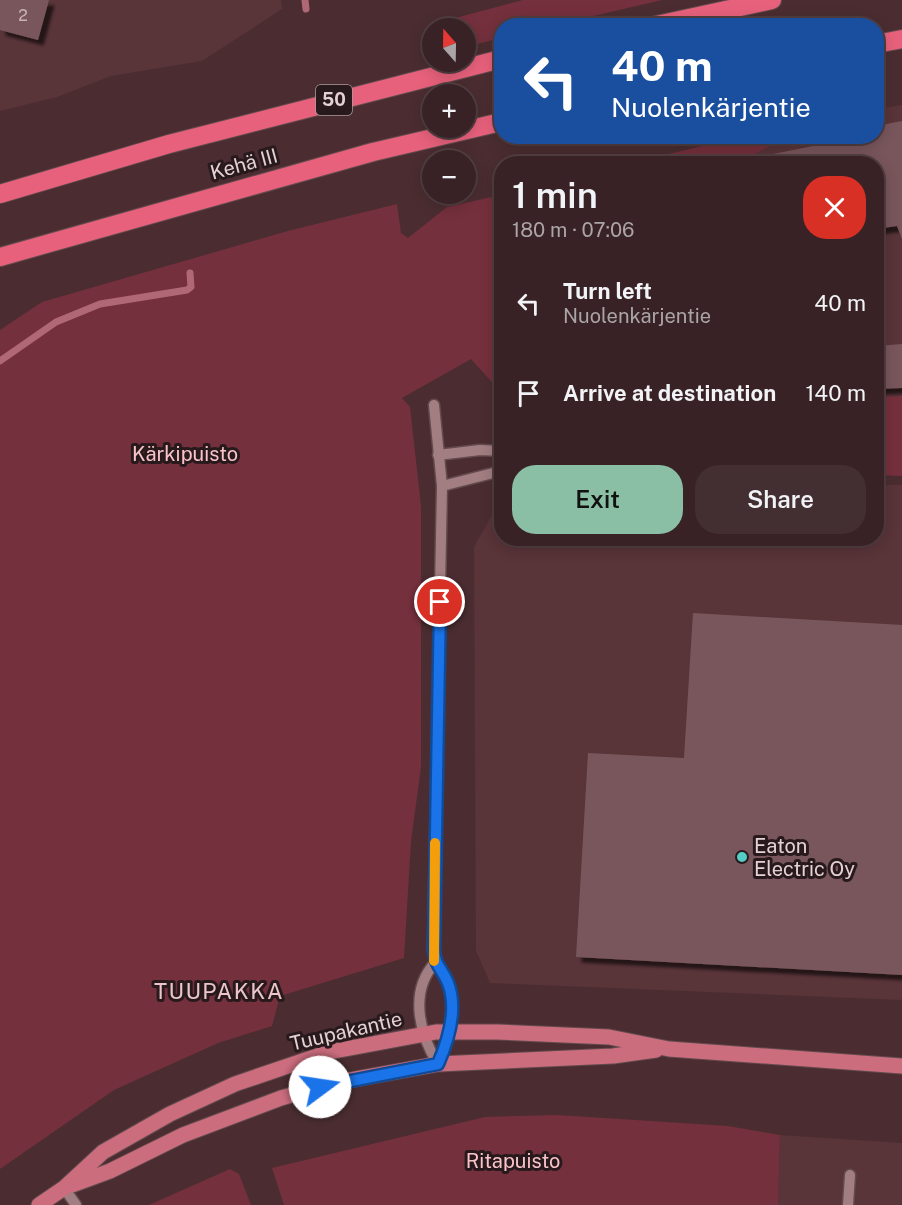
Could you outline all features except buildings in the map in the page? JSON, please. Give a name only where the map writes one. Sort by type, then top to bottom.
[{"type":"highway","points":[[689,18],[772,0]]},
{"type":"highway","points":[[884,42],[902,39]]},
{"type":"highway","name":"Kehä III","points":[[0,194],[169,144],[494,61]]},
{"type":"highway","name":"Kehä III","points":[[0,257],[373,152],[494,124]]},
{"type":"main road","name":"Tuupakantie","points":[[39,1205],[64,1188],[103,1152],[170,1114],[235,1084],[328,1052],[423,1035],[449,1032],[609,1037],[669,1049],[901,1066]]},
{"type":"main road","name":"Tuupakantie","points":[[64,1188],[110,1171],[183,1136],[281,1098],[339,1082],[438,1064],[613,1056],[669,1049]]},
{"type":"street","points":[[434,405],[441,486],[435,963],[448,983],[454,1004],[449,1032],[438,1064]]},
{"type":"street","points":[[438,454],[494,451]]},
{"type":"street","points":[[441,486],[494,473]]},
{"type":"street","points":[[435,963],[424,974],[420,985],[423,1035],[438,1064]]},
{"type":"street","points":[[848,1205],[850,1175]]},
{"type":"street","points":[[64,1188],[75,1205]]},
{"type":"shaded area","points":[[0,0],[281,0],[282,9],[202,61],[111,76],[57,97],[0,111]]},
{"type":"shaded area","points":[[902,105],[902,397],[884,398],[884,156],[750,156],[774,144],[884,144],[884,108]]},
{"type":"shaded area","points":[[884,485],[902,485],[902,1000],[490,983],[476,951],[474,547],[494,511],[494,546],[884,546]]},
{"type":"shaded area","points":[[780,1135],[902,1143],[902,1205],[778,1205]]},
{"type":"green space","points":[[523,0],[662,0],[585,18],[494,18],[494,40],[476,44],[476,18],[456,18]]},
{"type":"green space","points":[[711,144],[774,144],[749,156],[660,156]]},
{"type":"green space","name":"Kärkipuisto","points":[[494,197],[494,384],[471,359],[402,398],[410,407],[421,506],[421,767],[411,841],[404,958],[280,996],[272,1026],[218,1043],[114,1090],[0,1169],[0,330],[42,302],[288,231],[397,204],[401,233],[408,238],[447,207],[476,204],[476,201]]},
{"type":"green space","points":[[902,396],[902,476],[884,475],[884,397]]},
{"type":"green space","name":"Ritapuisto","points":[[557,1115],[728,1126],[780,1135],[778,1205],[284,1205],[272,1168],[485,1117]]},
{"type":"green space","points":[[230,1169],[239,1174],[251,1205],[149,1205]]},
{"type":"waterway","points":[[305,0],[306,9]]},
{"type":"waterway","points":[[0,361],[56,322],[100,304],[187,290],[191,287],[190,273]]},
{"type":"slow traffic","points":[[434,961],[435,843]]},
{"type":"place","name":"Eaton Electric Oy","points":[[742,857]]},
{"type":"district","name":"TUUPAKKA","points":[[219,991]]},
{"type":"route","points":[[320,1087],[438,1064],[446,1047],[454,1004],[448,983],[435,963],[434,950],[440,602]]}]
